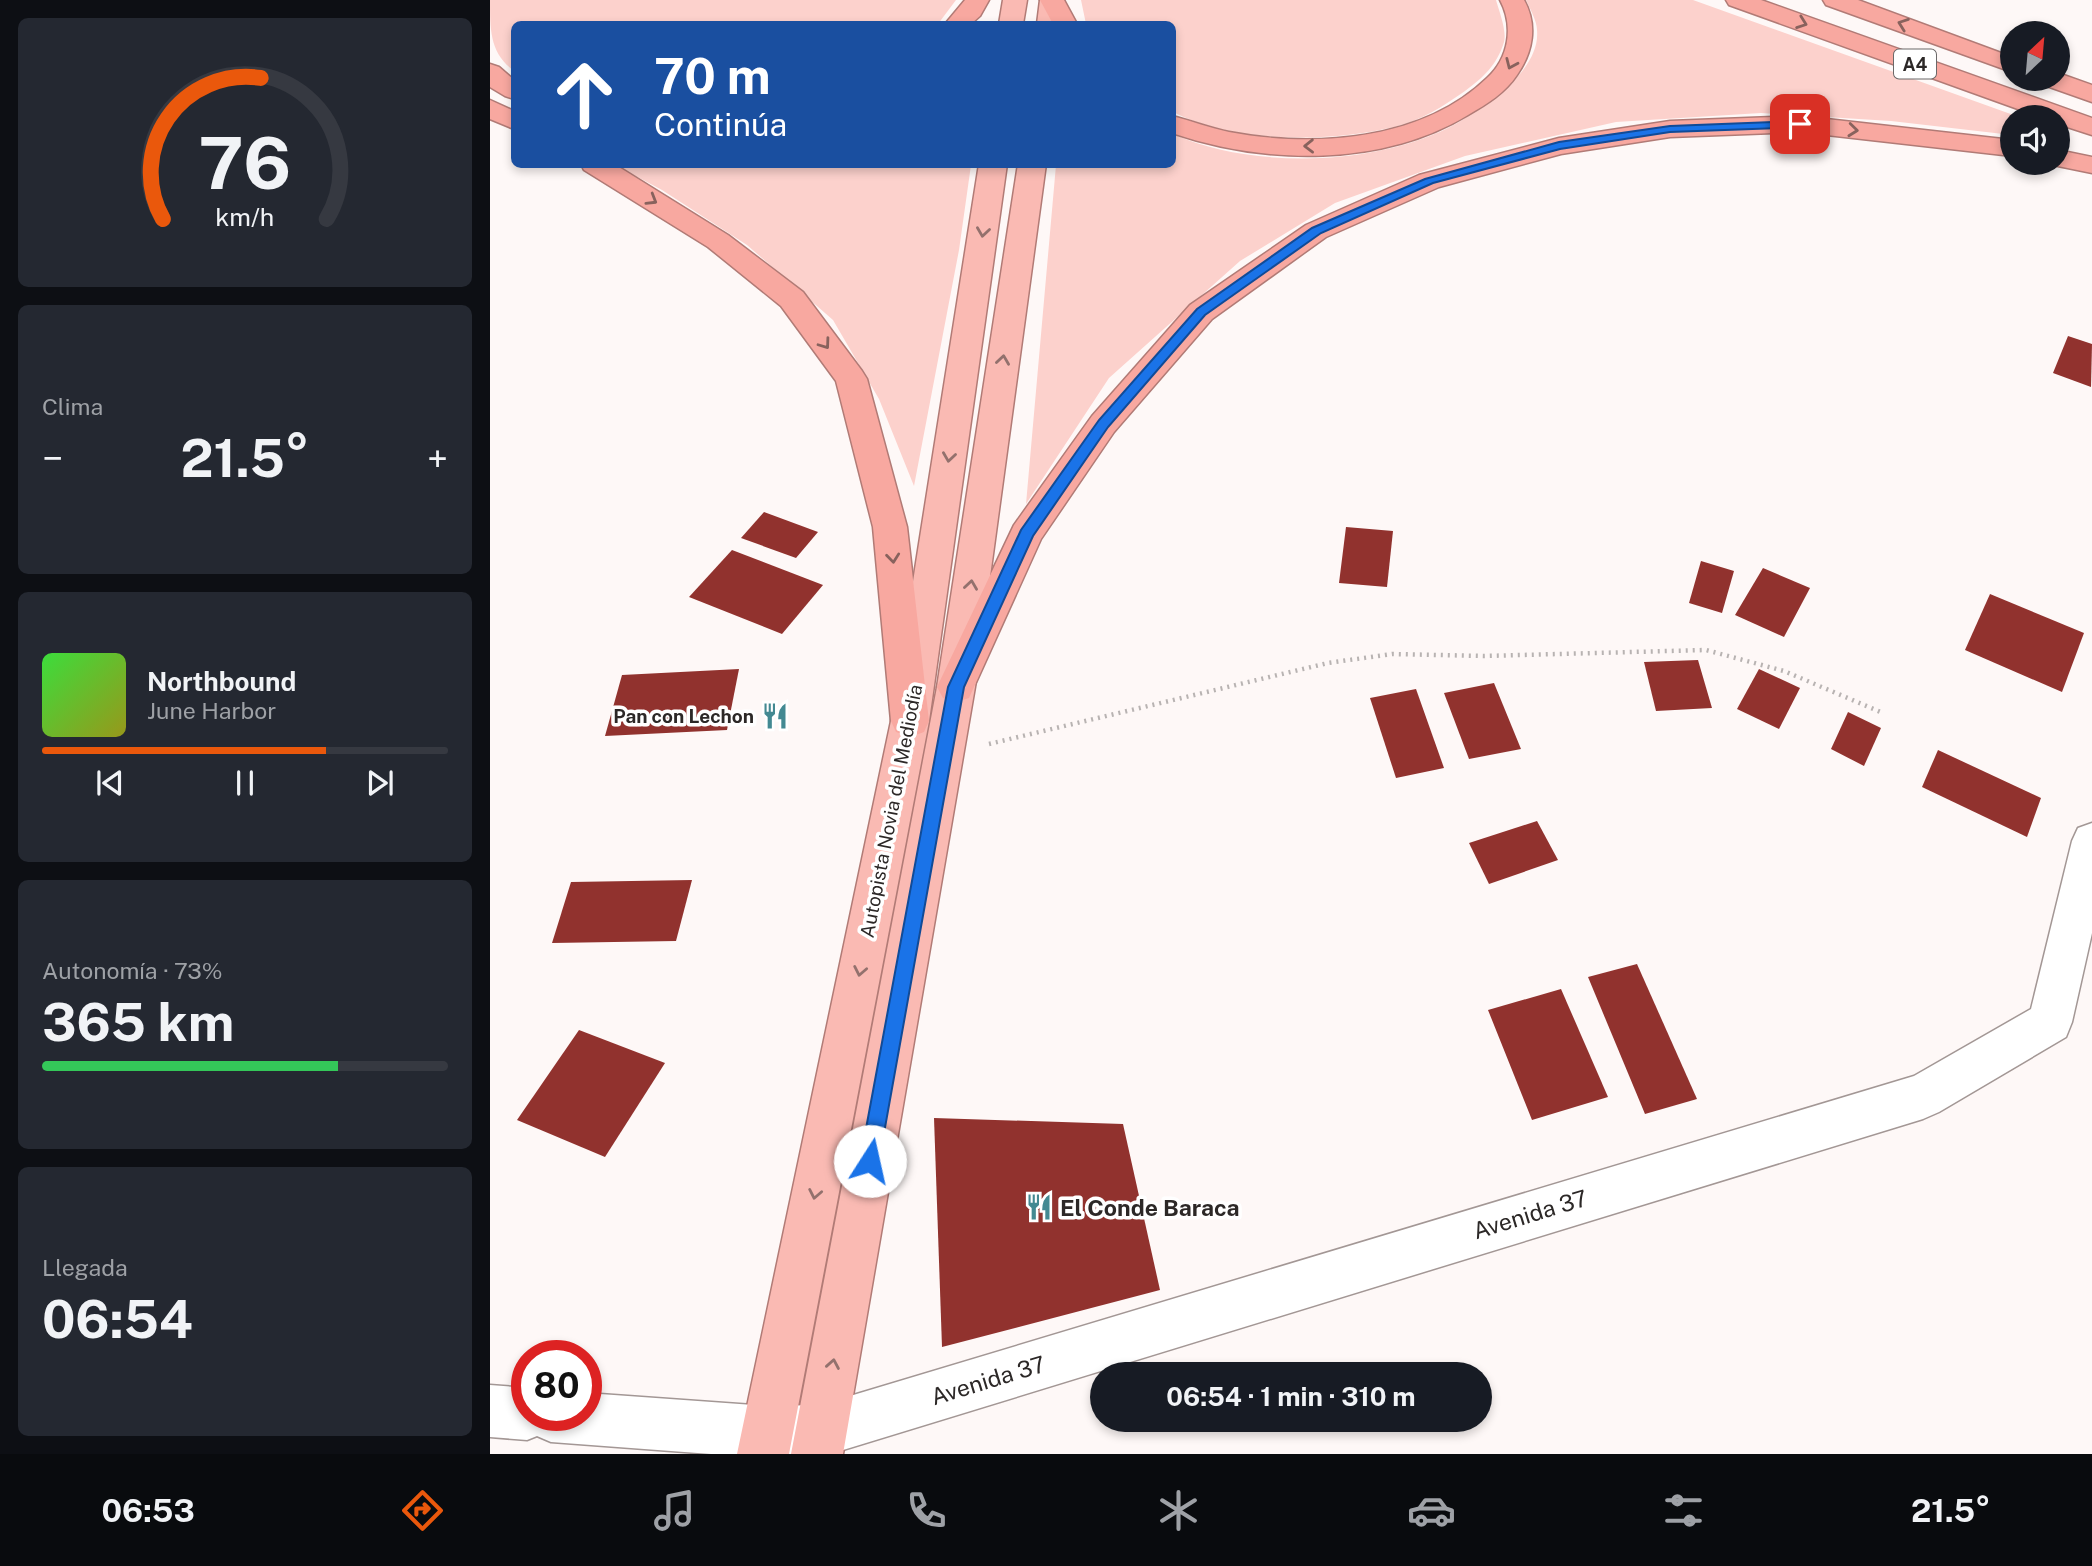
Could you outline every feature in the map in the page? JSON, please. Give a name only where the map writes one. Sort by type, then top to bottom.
[{"type":"highway","points":[[960,21],[971,11],[977,0]]},
{"type":"highway","points":[[1012,21],[1015,0]]},
{"type":"highway","points":[[1049,21],[1052,0]]},
{"type":"highway","points":[[1052,0],[1063,21]]},
{"type":"highway","points":[[1176,125],[1232,142],[1284,146],[1328,146],[1378,141],[1429,127],[1487,92],[1506,76],[1522,41],[1521,23],[1512,0]]},
{"type":"highway","name":"A4","points":[[1738,0],[2092,127]]},
{"type":"highway","name":"A4","points":[[1835,0],[2000,60]]},
{"type":"highway","points":[[1905,0],[1978,52]]},
{"type":"highway","points":[[490,72],[511,89]]},
{"type":"highway","points":[[2070,86],[2092,94]]},
{"type":"highway","points":[[490,108],[511,119]]},
{"type":"highway","points":[[956,687],[1027,534],[1103,424],[1201,312],[1317,231],[1429,181],[1559,146],[1670,129],[1800,124],[2000,147]]},
{"type":"highway","points":[[2070,160],[2092,165]]},
{"type":"highway","points":[[600,168],[718,241],[792,299],[851,379],[890,527],[910,721]]},
{"type":"highway","name":"Autopista Novia del Mediodía","points":[[765,1443],[910,721],[992,168]]},
{"type":"highway","name":"Autopista Novia del Mediodía","points":[[819,1443],[956,687],[1031,168]]},
{"type":"street","name":"Avenida 37","points":[[602,1422],[765,1443],[819,1443],[1923,1096],[2050,1022],[2092,841]]},
{"type":"street","points":[[490,1411],[511,1413]]},
{"type":"path","points":[[943,755],[1328,663],[1392,654],[1484,656],[1706,650],[1784,671],[1883,713]]},
{"type":"shaded area","points":[[490,0],[956,0],[940,21],[511,21],[511,68],[496,49],[490,22]]},
{"type":"shaded area","points":[[1081,0],[1496,0],[1505,37],[1497,58],[1478,81],[1422,117],[1394,127],[1340,136],[1281,137],[1224,130],[1176,113],[1176,21],[1085,21]]},
{"type":"shaded area","points":[[1526,0],[1693,0],[2000,110],[2000,134],[1891,121],[1761,113],[1616,122],[1465,156],[1335,203],[1240,261],[1109,378],[1026,504],[1056,168],[1176,168],[1176,135],[1238,153],[1274,158],[1348,156],[1417,141],[1462,120],[1512,83],[1528,64],[1537,42],[1537,30]]},
{"type":"shaded area","points":[[621,168],[971,168],[959,250],[914,486],[879,399],[833,320],[747,245],[662,190]]},
{"type":"building","points":[[2068,336],[2092,344],[2091,387],[2053,373]]},
{"type":"building","points":[[764,512],[818,532],[796,558],[741,538]]},
{"type":"building","points":[[1346,527],[1393,531],[1387,587],[1339,583]]},
{"type":"building","points":[[732,550],[823,585],[782,634],[689,597]]},
{"type":"building","points":[[1701,561],[1734,571],[1722,613],[1689,603]]},
{"type":"building","points":[[1763,568],[1810,588],[1784,637],[1735,615]]},
{"type":"building","points":[[1990,594],[2084,633],[2062,692],[1965,650]]},
{"type":"building","points":[[1698,660],[1712,708],[1656,711],[1644,662]]},
{"type":"building","points":[[739,669],[727,730],[605,736],[622,675]]},
{"type":"building","points":[[1759,669],[1800,688],[1779,729],[1737,709]]},
{"type":"building","points":[[1494,683],[1521,749],[1469,759],[1444,693]]},
{"type":"building","points":[[1416,689],[1444,768],[1396,778],[1370,698]]},
{"type":"building","points":[[1848,712],[1881,728],[1864,766],[1831,749]]},
{"type":"building","points":[[1938,750],[2041,798],[2027,837],[1922,787]]},
{"type":"building","points":[[1537,821],[1558,860],[1489,884],[1469,843]]},
{"type":"building","points":[[692,880],[676,941],[552,943],[571,882]]},
{"type":"building","points":[[1637,964],[1697,1099],[1645,1114],[1588,977]]},
{"type":"building","points":[[1561,989],[1608,1097],[1532,1120],[1488,1010]]},
{"type":"building","points":[[579,1030],[665,1063],[605,1157],[517,1120]]},
{"type":"building","name":"El Conde Baraca","points":[[934,1118],[1123,1124],[1160,1290],[942,1347]]},
{"type":"place","name":"Pan con Lechon","points":[[775,716]]},
{"type":"place","name":"El Conde Baraca","points":[[1039,1207]]},
{"type":"route","points":[[870,1161],[956,687],[1027,534],[1103,424],[1201,312],[1317,231],[1429,181],[1559,146],[1670,129],[1800,124]]}]
